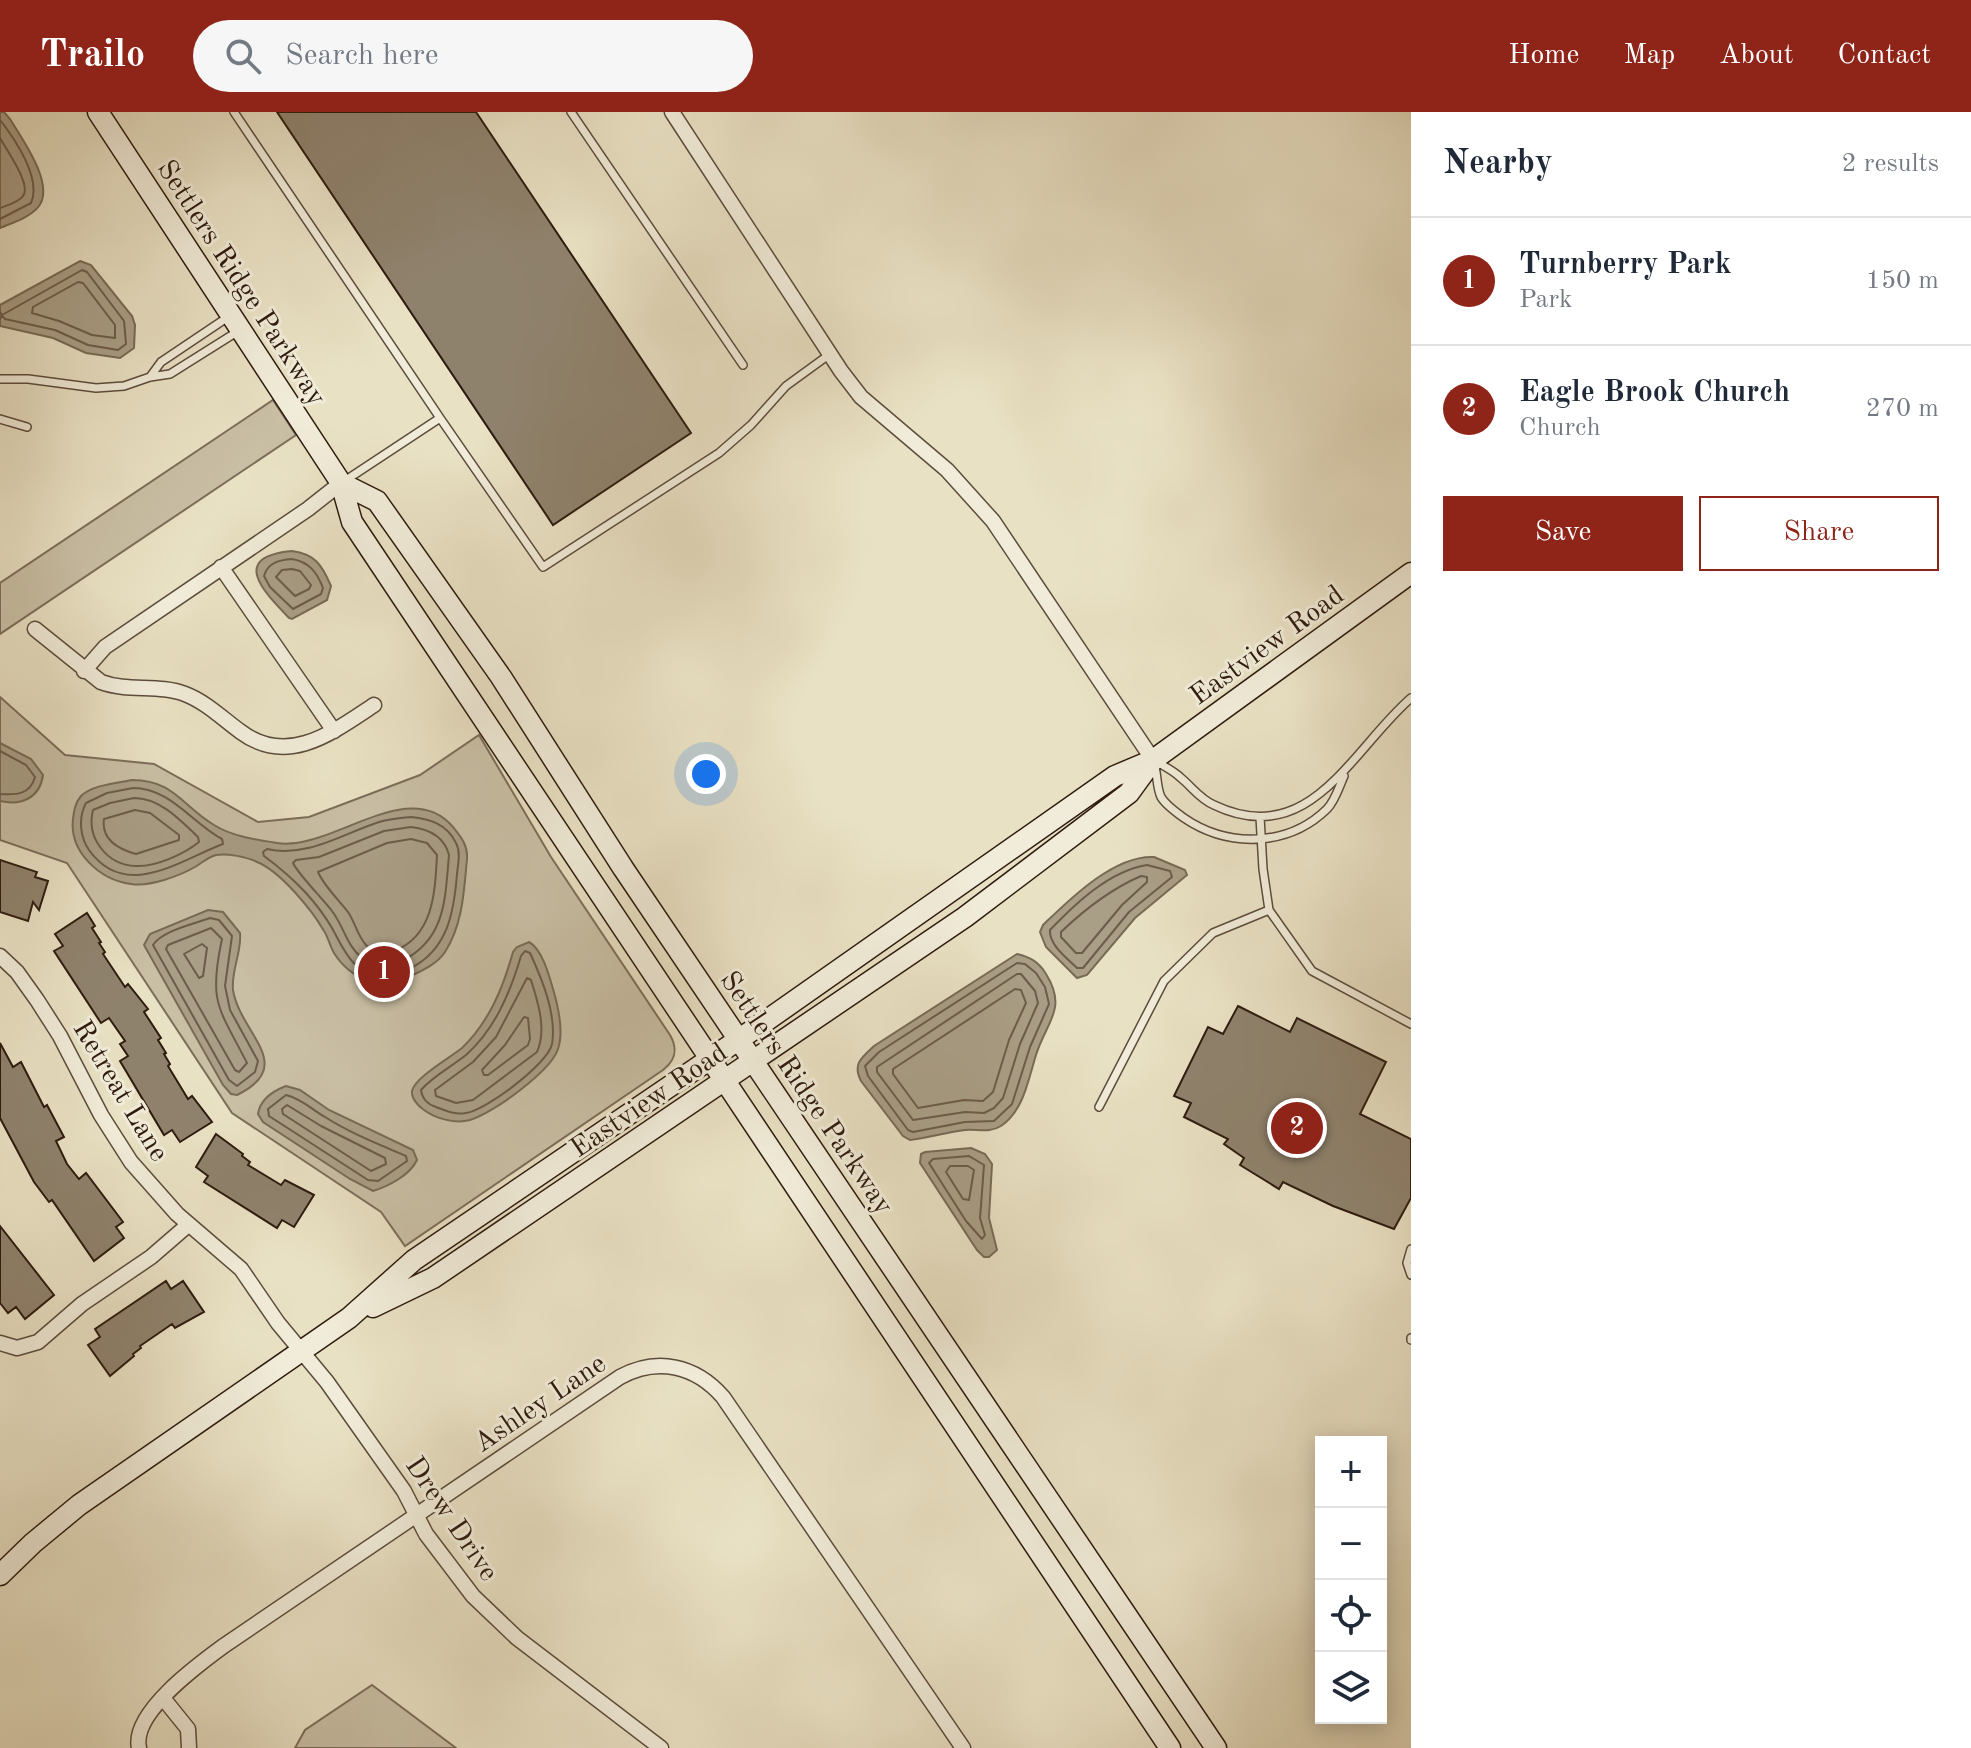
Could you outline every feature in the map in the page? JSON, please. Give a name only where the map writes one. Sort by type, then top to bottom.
[{"type":"street","name":"Settlers Ridge Parkway","points":[[98,112],[341,483],[352,522],[1170,1748]]},
{"type":"street","points":[[672,112],[861,397],[947,470],[993,521],[1153,760]]},
{"type":"street","name":"Settlers Ridge Parkway","points":[[341,483],[377,501],[501,677],[623,868],[1216,1748]]},
{"type":"street","points":[[84,671],[105,647],[308,509],[341,483]]},
{"type":"street","points":[[221,567],[334,731]]},
{"type":"street","name":"Eastview Road","points":[[0,1575],[79,1505],[349,1318],[414,1260],[739,1040],[1115,776],[1153,760],[1411,573]]},
{"type":"street","points":[[35,629],[84,671],[114,687],[181,692],[195,698],[245,735],[272,746],[289,748],[304,745],[334,731],[374,705]]},
{"type":"street","name":"Eastview Road","points":[[349,1318],[433,1278],[965,917],[1129,793],[1153,760]]},
{"type":"street","name":"Retreat Lane","points":[[0,956],[17,972],[37,1000],[118,1143],[151,1187],[188,1225],[241,1269],[302,1352]]},
{"type":"street","points":[[0,1343],[17,1348],[38,1342],[82,1304],[151,1257],[188,1225]]},
{"type":"street","name":"Drew Drive","points":[[302,1352],[327,1382],[404,1491],[426,1534],[453,1572],[493,1617],[661,1748]]},
{"type":"street","name":"Ashley Lane","points":[[139,1748],[140,1730],[147,1716],[196,1667],[225,1645],[620,1377],[650,1366],[691,1371],[723,1397],[963,1748]]},
{"type":"street","points":[[163,1698],[188,1729],[189,1748]]},
{"type":"lane","points":[[234,112],[543,567],[719,453],[751,425],[786,386],[830,354]]},
{"type":"lane","points":[[571,112],[743,365]]},
{"type":"lane","points":[[150,377],[161,362],[237,321]]},
{"type":"lane","points":[[0,379],[28,379],[96,388],[124,386],[170,374],[237,321]]},
{"type":"lane","points":[[341,483],[440,418]]},
{"type":"lane","points":[[0,419],[27,427]]},
{"type":"lane","points":[[1153,760],[1180,777],[1207,802],[1249,817],[1273,816],[1298,808],[1319,795],[1347,771],[1395,712],[1411,698]]},
{"type":"lane","points":[[1153,760],[1161,797],[1186,819],[1210,832],[1230,838],[1261,840],[1287,835],[1313,821],[1330,807],[1347,771]]},
{"type":"lane","points":[[1260,817],[1269,910],[1312,971],[1411,1024]]},
{"type":"lane","points":[[1099,1107],[1164,981],[1213,933],[1269,910]]},
{"type":"lane","points":[[1411,1249],[1407,1263],[1411,1275]]},
{"type":"shaded area","points":[[273,400],[296,435],[0,634],[0,583]]},
{"type":"shaded area","points":[[0,697],[65,755],[154,764],[258,822],[309,817],[420,775],[479,735],[551,857],[670,1035],[675,1050],[671,1062],[405,1246],[381,1212],[232,1113],[67,863],[0,840]]},
{"type":"shaded area","points":[[372,1685],[456,1748],[295,1748],[305,1730]]},
{"type":"water","points":[[0,112],[10,119],[29,150],[40,174],[43,197],[36,210],[0,228]]},
{"type":"water","points":[[80,261],[91,265],[132,316],[135,325],[134,348],[120,358],[86,353],[53,338],[0,326],[0,305]]},
{"type":"water","points":[[292,551],[317,562],[331,586],[327,600],[292,619],[262,587],[257,568],[261,560]]},
{"type":"water","points":[[0,743],[31,759],[43,775],[34,795],[22,801],[0,801]]},
{"type":"water","points":[[132,780],[158,784],[168,789],[221,829],[277,843],[298,843],[321,837],[392,811],[414,808],[435,813],[453,827],[467,854],[462,907],[451,941],[442,956],[425,969],[400,980],[378,982],[349,970],[334,953],[324,931],[304,902],[285,882],[253,860],[216,855],[181,874],[147,884],[131,884],[108,877],[81,853],[73,831],[74,810],[86,792]]},
{"type":"water","points":[[1154,857],[1185,870],[1187,875],[1135,918],[1087,975],[1077,978],[1046,947],[1040,932],[1043,925],[1108,871],[1139,858]]},
{"type":"water","points":[[208,910],[223,912],[240,933],[233,990],[264,1060],[263,1072],[255,1084],[237,1095],[231,1094],[223,1085],[144,945],[150,934]]},
{"type":"water","points":[[529,942],[538,950],[551,983],[560,1027],[558,1049],[533,1080],[480,1116],[459,1121],[434,1116],[414,1099],[414,1086],[472,1038],[494,1004],[513,952]]},
{"type":"water","points":[[1017,954],[1034,961],[1043,970],[1052,986],[1055,1006],[1015,1112],[1001,1126],[993,1129],[965,1130],[910,1140],[903,1136],[861,1081],[858,1075],[860,1061],[874,1046]]},
{"type":"water","points":[[286,1086],[300,1090],[329,1110],[413,1150],[417,1160],[398,1179],[373,1191],[350,1179],[263,1122],[258,1114],[261,1104],[272,1093]]},
{"type":"water","points":[[971,1148],[985,1154],[992,1164],[989,1218],[997,1250],[989,1257],[984,1257],[977,1250],[920,1163],[921,1154],[925,1152]]},
{"type":"building","points":[[277,112],[476,112],[691,433],[553,525]]},
{"type":"building","points":[[0,860],[37,872],[35,877],[48,881],[39,910],[33,902],[28,921],[0,912]]},
{"type":"building","points":[[87,913],[95,926],[92,928],[101,942],[103,954],[125,987],[128,984],[148,1009],[144,1012],[161,1038],[158,1040],[166,1053],[168,1066],[188,1099],[192,1096],[212,1122],[180,1142],[172,1130],[164,1135],[120,1061],[128,1056],[120,1044],[125,1041],[109,1018],[101,1023],[54,951],[63,946],[55,934]]},
{"type":"building","points":[[1238,1006],[1290,1032],[1297,1018],[1386,1062],[1360,1114],[1411,1139],[1411,1198],[1394,1229],[1333,1206],[1283,1182],[1279,1189],[1240,1165],[1244,1158],[1224,1144],[1228,1139],[1184,1117],[1191,1103],[1174,1096],[1208,1027],[1223,1034]]},
{"type":"building","points":[[0,1043],[13,1067],[21,1062],[44,1107],[47,1105],[64,1137],[56,1141],[67,1164],[79,1179],[86,1173],[123,1222],[116,1227],[124,1238],[94,1261],[52,1200],[49,1202],[34,1182],[0,1118]]},
{"type":"building","points":[[216,1134],[243,1154],[250,1162],[248,1165],[281,1185],[285,1180],[314,1195],[294,1227],[282,1220],[277,1228],[204,1182],[208,1176],[196,1167]]},
{"type":"building","points":[[0,1226],[54,1295],[25,1319],[16,1307],[8,1313],[0,1303]]},
{"type":"building","points":[[166,1281],[171,1289],[183,1281],[204,1312],[175,1328],[172,1324],[140,1346],[134,1356],[110,1376],[88,1345],[100,1337],[95,1329]]},
{"type":"place","name":"Turnberry Park","points":[[384,972]]},
{"type":"place","name":"Eagle Brook Church","points":[[1297,1128]]}]
